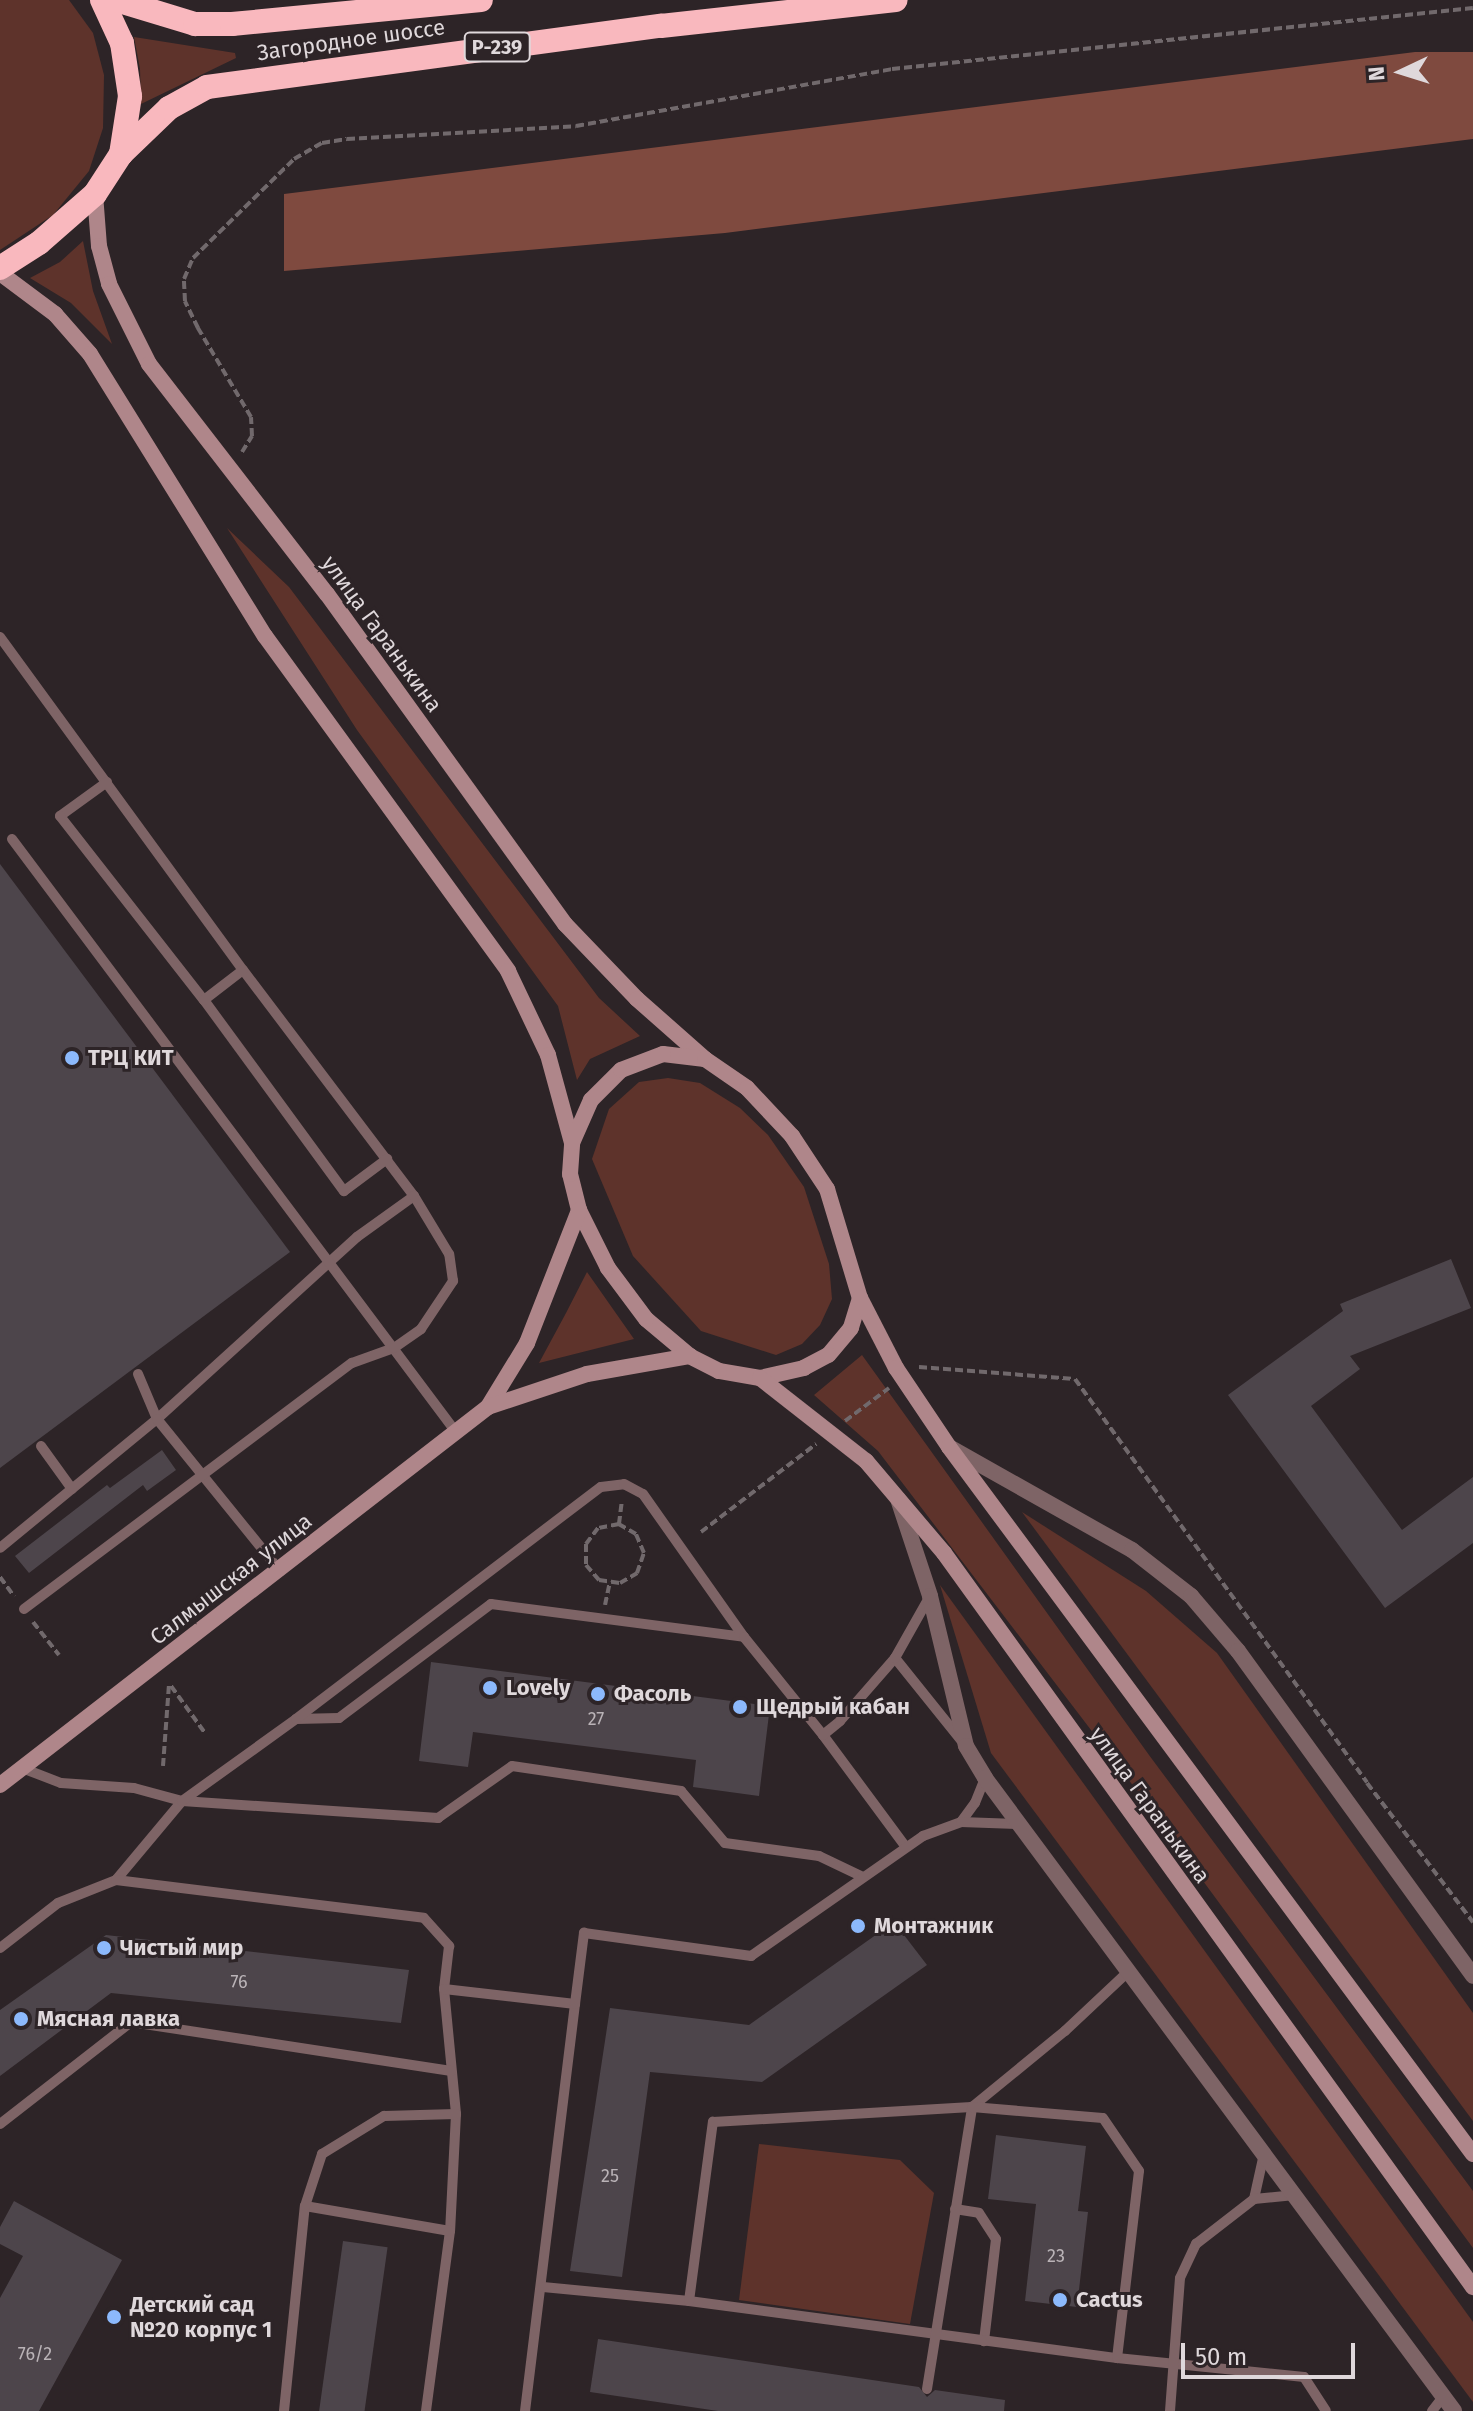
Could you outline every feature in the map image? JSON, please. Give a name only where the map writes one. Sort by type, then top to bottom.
[{"type":"highway","name":"Загородное шоссе","points":[[102,0],[122,43],[130,96],[121,154]]},
{"type":"highway","name":"Загородное шоссе","points":[[116,0],[195,24],[232,24],[481,0]]},
{"type":"highway","name":"Загородное шоссе","points":[[0,271],[39,243],[95,194],[121,154],[169,108],[207,87],[661,26],[896,0]]},
{"type":"main road","name":"улица Гаранькина","points":[[95,194],[109,284],[149,364],[327,594],[565,924],[637,999],[705,1059],[747,1088],[792,1136],[827,1189],[860,1298]]},
{"type":"main road","points":[[0,271],[55,314],[90,354],[265,636],[508,971],[548,1055],[572,1143],[570,1174],[579,1210],[608,1268],[646,1319],[690,1356],[719,1371],[760,1378],[804,1368],[828,1355],[851,1328],[860,1298]]},
{"type":"main road","points":[[572,1143],[591,1100],[621,1070],[663,1054],[705,1059]]},
{"type":"main road","name":"Салмышская улица","points":[[488,1407],[527,1343],[579,1210]]},
{"type":"main road","points":[[860,1298],[896,1368],[949,1447],[1473,2154]]},
{"type":"main road","name":"Салмышская улица","points":[[0,1785],[488,1407],[587,1374],[690,1356]]},
{"type":"main road","name":"улица Гаранькина","points":[[760,1378],[832,1431],[896,1493],[953,1566],[1473,2287]]},
{"type":"street","points":[[949,1447],[1132,1550],[1191,1596],[1238,1651],[1473,1976]]},
{"type":"street","points":[[896,1493],[930,1596],[966,1746],[985,1778],[1454,2411]]},
{"type":"lane","points":[[0,637],[243,970],[414,1196],[449,1254],[453,1281],[421,1329],[394,1348],[352,1363],[24,1609]]},
{"type":"lane","points":[[107,782],[60,816],[204,1000],[344,1191],[387,1159]]},
{"type":"lane","points":[[12,839],[456,1432]]},
{"type":"lane","points":[[204,1000],[243,970]]},
{"type":"lane","points":[[0,1548],[157,1419],[357,1237],[414,1196]]},
{"type":"lane","points":[[138,1374],[157,1419],[280,1571]]},
{"type":"lane","points":[[41,1446],[72,1489]]},
{"type":"lane","points":[[0,1948],[58,1903],[116,1880],[182,1801],[296,1719],[601,1487],[624,1484],[643,1494],[744,1637],[823,1735],[906,1847]]},
{"type":"lane","points":[[823,1735],[840,1721],[895,1658],[930,1596]]},
{"type":"lane","points":[[296,1719],[339,1718],[491,1604],[744,1637]]},
{"type":"lane","points":[[895,1658],[966,1746]]},
{"type":"lane","points":[[22,1768],[61,1783],[134,1788],[182,1801],[438,1818],[512,1766],[681,1791],[725,1843],[819,1856],[861,1876]]},
{"type":"lane","points":[[961,1822],[975,1803],[985,1778]]},
{"type":"lane","points":[[525,2411],[543,2287],[584,1933],[751,1956],[906,1847],[961,1822],[1017,1824]]},
{"type":"lane","points":[[116,1880],[424,1918],[449,1946],[444,1989],[456,2114],[450,2231],[426,2411]]},
{"type":"lane","points":[[927,2389],[972,2107],[1065,2031],[1129,1971]]},
{"type":"lane","points":[[444,1989],[575,2004]]},
{"type":"lane","points":[[0,2124],[131,2022],[451,2071]]},
{"type":"lane","points":[[689,2301],[713,2122],[972,2107],[1103,2118],[1139,2171],[1117,2358]]},
{"type":"lane","points":[[284,2411],[305,2206],[322,2154],[384,2116],[456,2114]]},
{"type":"lane","points":[[1254,2199],[1264,2152]]},
{"type":"lane","points":[[1170,2411],[1180,2278],[1196,2244],[1254,2199],[1296,2195]]},
{"type":"lane","points":[[305,2206],[450,2231]]},
{"type":"lane","points":[[955,2209],[979,2213],[996,2239],[984,2341]]},
{"type":"lane","points":[[543,2287],[689,2301],[1117,2358],[1304,2377],[1326,2411]]},
{"type":"lane","points":[[1432,2411],[1443,2397]]},
{"type":"path","points":[[229,471],[252,436],[251,417],[198,328],[185,301],[184,279],[193,258],[294,159],[322,143],[576,126],[892,69],[1473,8]]},
{"type":"path","points":[[619,1524],[624,1484]]},
{"type":"path","points":[[619,1524],[636,1534],[644,1553],[637,1573],[620,1583],[599,1580],[586,1565],[586,1544],[598,1528],[619,1524]]},
{"type":"path","points":[[40,1630],[59,1655]]},
{"type":"path","points":[[163,1766],[169,1685],[205,1733]]},
{"type":"path","points":[[1367,1783],[1473,1922]]},
{"type":"shaded area","points":[[0,0],[69,0],[93,33],[104,75],[103,128],[89,171],[53,215],[0,250]]},
{"type":"shaded area","points":[[134,37],[235,53],[236,58],[141,104],[140,69]]},
{"type":"shaded area","points":[[1415,52],[1473,52],[1473,139],[725,233],[284,271],[284,194]]},
{"type":"shaded area","points":[[83,241],[93,291],[112,344],[71,303],[30,278],[60,262]]},
{"type":"shaded area","points":[[227,528],[289,587],[599,998],[640,1036],[590,1059],[577,1080],[558,1006],[357,730]]},
{"type":"shaded area","points":[[668,1078],[700,1083],[740,1108],[768,1135],[804,1187],[829,1264],[832,1299],[820,1325],[802,1344],[776,1355],[701,1331],[633,1256],[592,1159],[609,1109],[639,1082]]},
{"type":"shaded area","points":[[587,1272],[634,1339],[539,1363],[566,1313]]},
{"type":"shaded area","points":[[862,1355],[1149,1755],[1473,2191],[1473,2248],[1120,1768],[878,1451],[814,1395]]},
{"type":"shaded area","points":[[1022,1512],[1146,1591],[1217,1653],[1473,2013],[1473,2121]]},
{"type":"shaded area","points":[[940,1585],[1473,2322],[1473,2402],[991,1753]]},
{"type":"shaded area","points":[[759,2144],[900,2160],[934,2193],[910,2324],[739,2300]]},
{"type":"building","name":"ТРЦ КИТ","points":[[0,864],[290,1252],[0,1468]]},
{"type":"building","points":[[1451,1259],[1471,1308],[1350,1356],[1360,1369],[1311,1406],[1402,1530],[1473,1477],[1473,1543],[1385,1608],[1228,1395],[1343,1311],[1340,1304]]},
{"type":"building","points":[[162,1450],[176,1470],[147,1491],[143,1485],[29,1573],[15,1556],[107,1485],[110,1488]]},
{"type":"building","points":[[431,1662],[770,1706],[759,1796],[693,1787],[696,1760],[473,1732],[468,1767],[419,1761]]},
{"type":"building","points":[[894,1922],[927,1965],[762,2082],[650,2072],[622,2277],[570,2271],[610,2008],[749,2025]]},
{"type":"building","points":[[106,1935],[409,1970],[401,2023],[111,1993],[0,2076],[0,2010]]},
{"type":"building","points":[[996,2135],[1086,2146],[1078,2211],[1088,2212],[1077,2307],[1025,2301],[1036,2204],[988,2199]]},
{"type":"building","points":[[14,2201],[122,2260],[39,2411],[0,2411],[0,2298],[23,2256],[0,2244],[0,2227]]},
{"type":"building","points":[[343,2241],[388,2247],[365,2411],[319,2411]]},
{"type":"building","points":[[598,2339],[919,2387],[927,2397],[935,2390],[1005,2400],[1004,2411],[718,2411],[590,2392]]},
{"type":"place","name":"ТРЦ КИТ","points":[[72,1058]]},
{"type":"place","name":"Lovely","points":[[490,1688]]},
{"type":"place","name":"Фасоль","points":[[598,1694]]},
{"type":"place","name":"Щедрый кабан","points":[[740,1707]]},
{"type":"place","name":"Монтажник","points":[[858,1926]]},
{"type":"place","name":"Чистый мир","points":[[104,1948]]},
{"type":"place","name":"Мясная лавка","points":[[21,2019]]},
{"type":"place","name":"Cactus","points":[[1060,2300]]},
{"type":"place","name":"Детский сад №20 корпус 1","points":[[114,2317]]}]
